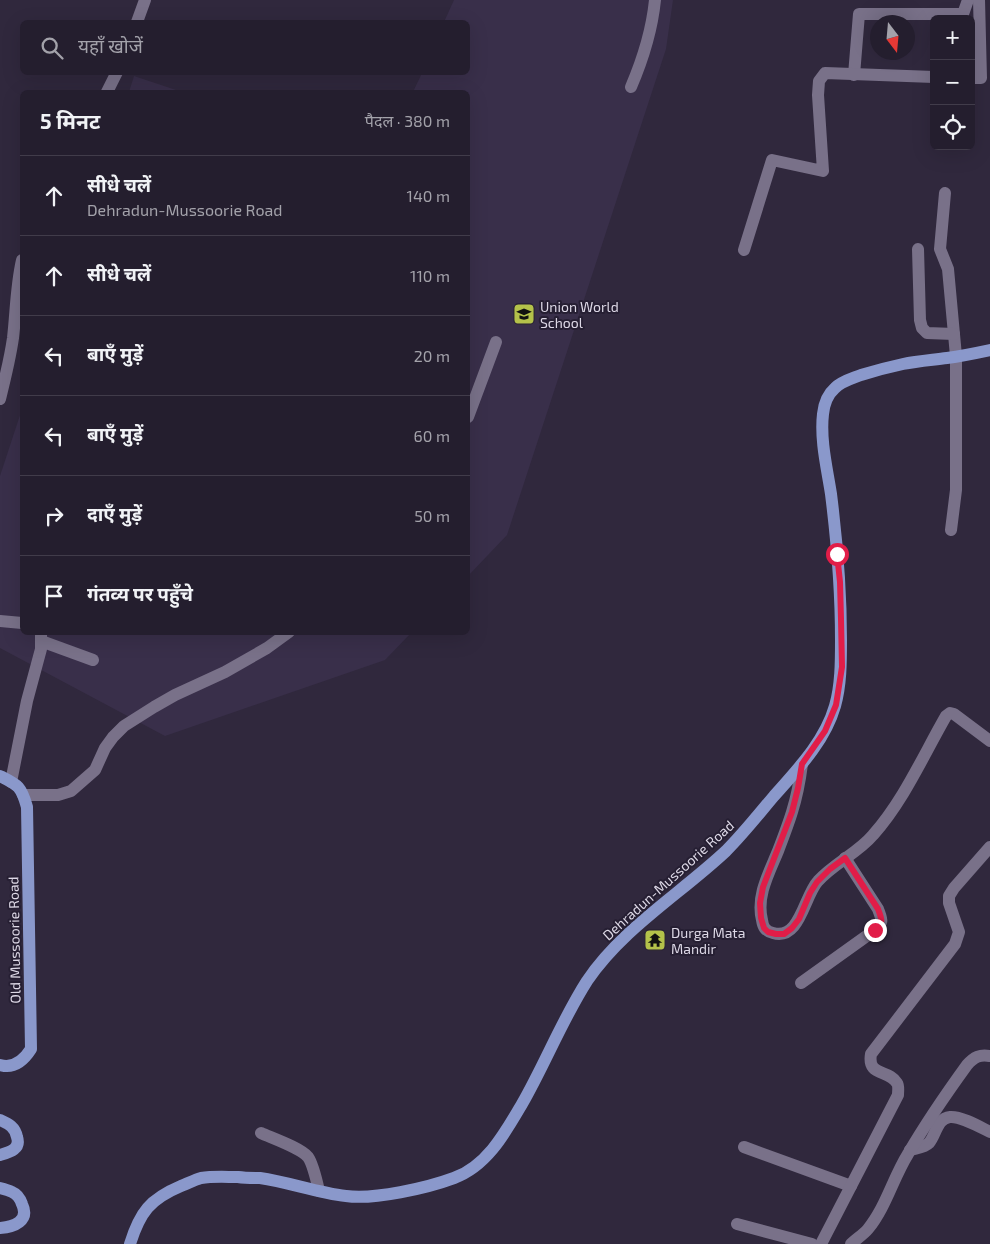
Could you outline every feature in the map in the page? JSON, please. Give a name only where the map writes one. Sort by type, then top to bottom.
[{"type":"main road","name":"Dehradun-Mussoorie Road","points":[[130,1244],[142,1214],[157,1198],[202,1178],[260,1178],[319,1192],[348,1197],[367,1197],[400,1192],[442,1182],[461,1175],[477,1164],[493,1149],[506,1132],[536,1079],[560,1030],[599,964],[643,921],[710,866],[730,847],[802,764],[825,731],[836,705],[842,667],[840,582],[822,417],[824,403],[831,391],[844,381],[902,364],[990,350]]},
{"type":"main road","points":[[6,779],[18,785],[23,796]]},
{"type":"main road","name":"Old Mussoorie Road","points":[[0,1065],[16,1064],[25,1058],[31,1049],[26,807],[23,796]]},
{"type":"main road","points":[[0,1120],[10,1124],[15,1130],[19,1142],[16,1148],[0,1155]]},
{"type":"main road","points":[[0,1188],[12,1191],[19,1197],[25,1214],[22,1220],[17,1223],[0,1228]]},
{"type":"street","points":[[139,20],[146,0]]},
{"type":"street","points":[[631,86],[649,36],[655,0]]},
{"type":"street","points":[[854,75],[859,14],[963,14],[968,0]]},
{"type":"street","points":[[975,78],[981,78],[979,0]]},
{"type":"street","points":[[744,250],[772,160],[823,171],[818,95],[819,81],[825,73],[930,77]]},
{"type":"street","points":[[108,90],[116,75]]},
{"type":"street","points":[[945,193],[940,250],[948,268],[956,356],[956,490],[951,530]]},
{"type":"street","points":[[918,249],[920,320],[922,328],[927,333],[954,334]]},
{"type":"street","points":[[0,399],[8,366],[20,271]]},
{"type":"street","points":[[470,412],[496,342]]},
{"type":"street","points":[[0,621],[20,623]]},
{"type":"street","points":[[23,796],[58,795],[71,791],[95,770],[109,743],[124,726],[161,703],[225,672],[268,648],[285,635]]},
{"type":"street","points":[[6,779],[41,649],[41,637],[93,660]]},
{"type":"street","points":[[802,764],[792,812],[763,887],[760,903],[764,928],[768,932],[776,934],[784,934],[792,928],[799,919],[817,882],[830,869],[872,837],[891,813],[946,716],[950,713],[954,714],[990,740]]},
{"type":"street","points":[[821,1244],[898,1095],[897,1082],[873,1068],[870,1064],[871,1054],[955,944],[959,932],[949,903],[949,896],[990,847]]},
{"type":"street","points":[[801,983],[875,930],[882,922],[878,909],[845,858]]},
{"type":"street","points":[[851,1244],[868,1229],[923,1128],[971,1060],[978,1056],[990,1056]]},
{"type":"street","points":[[910,1150],[928,1144],[943,1119],[950,1117],[967,1121],[990,1132]]},
{"type":"street","points":[[261,1133],[308,1156],[319,1192]]},
{"type":"street","points":[[744,1147],[851,1186]]},
{"type":"street","points":[[737,1224],[812,1244]]},
{"type":"shaded area","name":"Union World School","points":[[454,0],[673,0],[666,49],[507,535],[470,574],[470,90],[414,90],[421,75],[470,75],[470,20],[445,20]]},
{"type":"shaded area","points":[[134,76],[176,90],[130,90]]},
{"type":"shaded area","points":[[20,415],[20,635],[409,635],[385,660],[165,736],[0,648],[0,476]]},
{"type":"place","name":"Union World School","points":[[524,314]]},
{"type":"place","name":"Durga Mata Mandir","points":[[655,940]]},
{"type":"route","points":[[837,554],[840,582],[842,667],[836,705],[825,731],[802,764],[792,812],[763,887],[760,903],[761,918],[764,928],[768,932],[784,934],[799,919],[817,882],[845,858],[882,917],[880,926],[875,930]]}]
